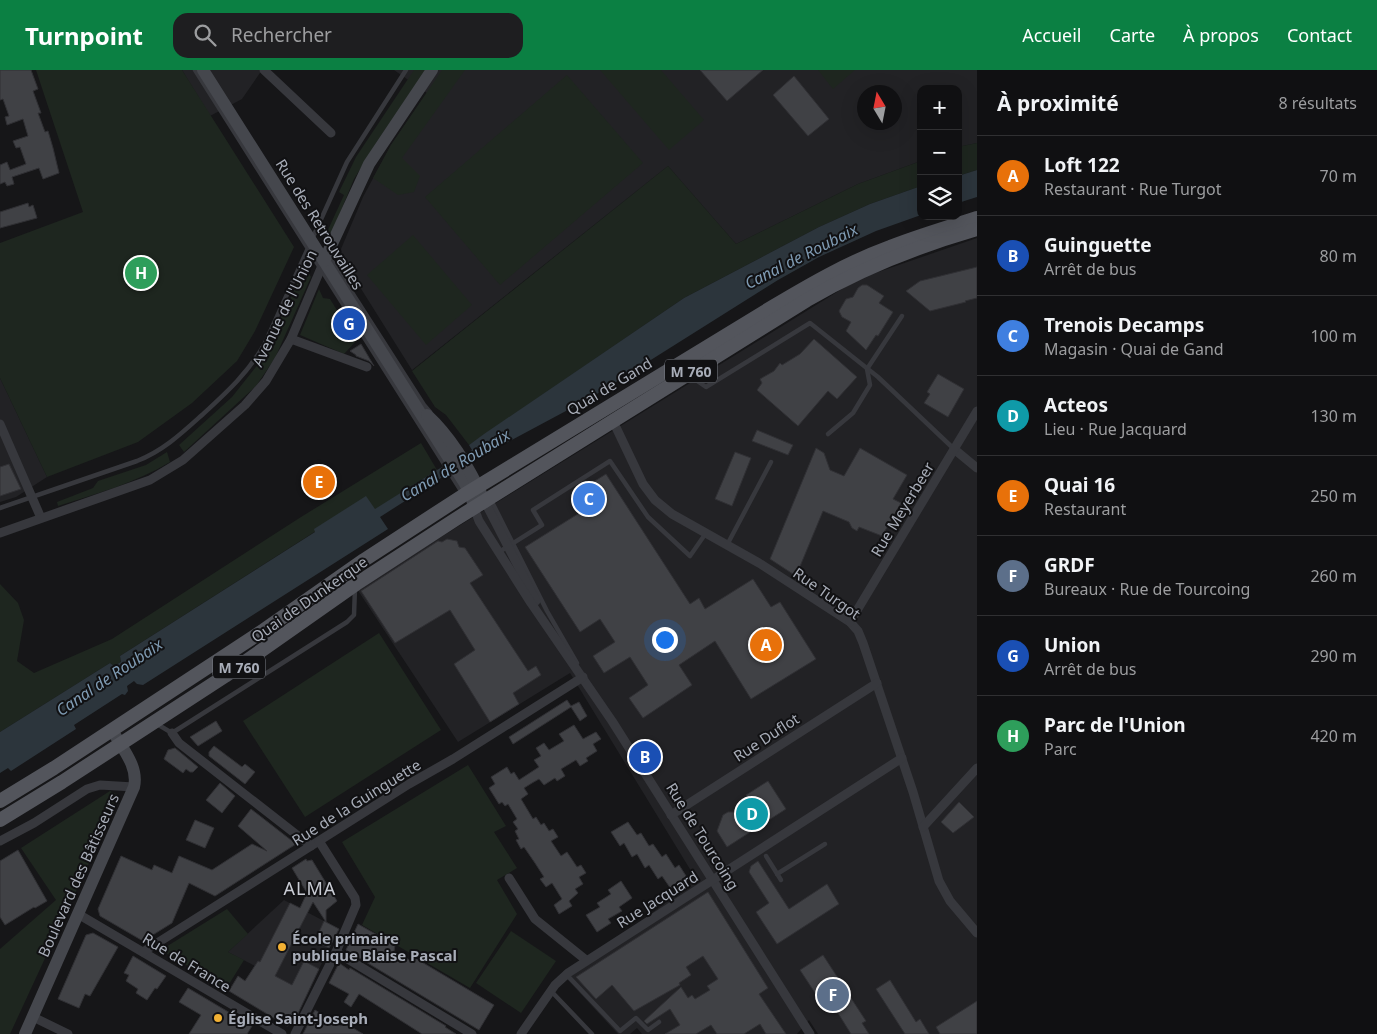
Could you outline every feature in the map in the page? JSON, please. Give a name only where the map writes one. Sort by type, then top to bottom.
[{"type":"main road","name":"Quai de Gand","points":[[470,484],[602,409],[815,282],[889,247],[977,218]]},
{"type":"main road","points":[[905,254],[977,229]]},
{"type":"main road","name":"Quai de Gand","points":[[480,508],[686,374],[825,290],[905,254]]},
{"type":"main road","name":"Quai de Dunkerque","points":[[0,801],[264,630],[470,484]]},
{"type":"main road","name":"Quai de Dunkerque","points":[[0,820],[241,666],[356,584],[480,508]]},
{"type":"street","name":"Rue des Retrouvailles","points":[[203,70],[309,244],[324,261],[410,395],[440,427],[443,441],[470,484]]},
{"type":"street","points":[[264,70],[331,133]]},
{"type":"street","name":"Avenue de l'Union","points":[[0,532],[150,480],[183,460],[256,394],[270,376],[291,339],[361,180],[374,157],[432,70]]},
{"type":"street","name":"Quai de Gand","points":[[905,254],[977,235]]},
{"type":"street","points":[[291,339],[367,368]]},
{"type":"street","name":"Rue Meyerbeer","points":[[850,622],[977,411]]},
{"type":"street","name":"Rue Turgot","points":[[613,421],[640,478],[652,496],[672,514],[767,568],[850,622],[858,631],[902,758],[941,886],[950,901],[977,933]]},
{"type":"street","points":[[0,424],[41,518]]},
{"type":"street","points":[[954,449],[977,468]]},
{"type":"street","name":"Rue de Tourcoing","points":[[470,484],[499,552],[531,603],[592,690],[809,1034]]},
{"type":"street","name":"Rue de Tourcoing","points":[[480,508],[510,544],[551,630]]},
{"type":"street","name":"Rue de la Guinguette","points":[[143,952],[583,677]]},
{"type":"street","name":"Rue Duflot","points":[[671,815],[877,683]]},
{"type":"street","name":"Boulevard des Bâtisseurs","points":[[26,1034],[134,787],[136,777],[134,770],[112,730]]},
{"type":"street","points":[[172,733],[179,743],[214,770],[315,843],[356,903],[336,952],[296,1034]]},
{"type":"street","name":"Rue Jacquard","points":[[521,1034],[551,991],[566,974],[712,881],[764,853],[902,758]]},
{"type":"street","points":[[923,826],[977,768]]},
{"type":"street","points":[[0,841],[34,823],[87,789],[100,785],[134,787]]},
{"type":"street","points":[[509,878],[535,919],[586,960]]},
{"type":"street","name":"Rue de France","points":[[78,914],[282,1034]]},
{"type":"street","points":[[336,952],[472,1034]]},
{"type":"street","points":[[33,1017],[68,1034]]},
{"type":"lane","points":[[195,70],[309,244]]},
{"type":"lane","points":[[0,508],[146,458],[180,435],[232,388],[251,366],[268,336],[347,162],[406,70]]},
{"type":"lane","points":[[324,261],[424,405],[444,425],[443,441]]},
{"type":"lane","points":[[324,261],[443,441]]},
{"type":"lane","points":[[828,434],[854,413],[870,384],[867,369],[902,316]]},
{"type":"lane","points":[[686,374],[706,387],[810,323],[867,369],[954,449]]},
{"type":"lane","points":[[499,552],[542,525],[533,510],[610,462],[648,517],[690,556],[706,533]]},
{"type":"lane","points":[[727,545],[771,462]]},
{"type":"lane","points":[[510,544],[592,690]]},
{"type":"lane","points":[[153,722],[172,733],[347,622],[354,615],[356,584]]},
{"type":"lane","points":[[777,874],[825,844]]},
{"type":"lane","points":[[764,853],[782,880]]},
{"type":"lane","points":[[566,974],[620,1031],[636,1018],[648,1030],[659,1022]]},
{"type":"lane","points":[[551,991],[592,1034]]},
{"type":"shaded area","points":[[36,70],[182,70],[294,247],[255,331],[237,361],[192,403],[138,442],[47,477],[0,378],[0,243],[83,212]]},
{"type":"shaded area","points":[[182,70],[262,70],[242,99],[210,116]]},
{"type":"shaded area","points":[[394,70],[977,70],[977,143],[962,146],[962,85],[917,85],[917,162],[858,184],[736,244],[668,166],[412,370],[343,260],[341,249],[363,197],[391,145],[427,93]]},
{"type":"shaded area","points":[[414,70],[426,70],[354,179],[330,237],[327,232],[344,195],[339,192],[356,157]]},
{"type":"shaded area","points":[[442,70],[465,70],[402,158],[420,176],[414,192],[398,195],[373,178],[391,145]]},
{"type":"shaded area","points":[[600,70],[661,70],[704,120],[669,150]]},
{"type":"shaded area","points":[[818,70],[855,70],[833,89]]},
{"type":"shaded area","points":[[567,75],[643,163],[500,285],[425,197]]},
{"type":"shaded area","points":[[977,143],[977,170],[962,175],[962,146]]},
{"type":"shaded area","points":[[917,162],[917,187],[870,204],[819,227],[684,298],[469,445],[446,415],[435,407],[412,371],[668,166],[736,244],[858,184]]},
{"type":"shaded area","points":[[413,235],[472,305],[426,345],[367,275]]},
{"type":"shaded area","points":[[977,238],[977,1034],[818,1034],[809,1020],[797,1034],[642,1034],[637,1028],[630,1034],[618,1034],[567,979],[696,879],[570,673],[458,742],[357,589],[858,279]]},
{"type":"shaded area","points":[[305,267],[311,277],[275,358],[256,386],[184,452],[179,445],[232,397],[259,363]]},
{"type":"shaded area","points":[[319,289],[323,298],[330,299],[356,341],[344,354],[300,335]]},
{"type":"shaded area","points":[[0,378],[47,477],[16,497],[0,502]]},
{"type":"shaded area","points":[[421,443],[437,470],[375,510],[366,497],[120,656],[121,662],[114,666],[110,663],[0,732],[0,584],[18,603],[24,620],[17,661],[34,673],[112,639],[301,517]]},
{"type":"shaded area","points":[[167,452],[170,462],[143,476],[58,506],[57,502],[93,488],[98,481],[146,465]]},
{"type":"shaded area","points":[[379,633],[441,730],[305,817],[243,721]]},
{"type":"shaded area","points":[[468,765],[506,826],[494,832],[517,868],[497,880],[517,914],[470,988],[362,925],[375,897],[342,842]]},
{"type":"shaded area","points":[[110,791],[120,796],[10,1034],[0,1034],[0,949],[56,900],[21,848]]},
{"type":"shaded area","name":"École primaire publique Blaise Pascal","points":[[284,900],[339,929],[307,993],[228,952]]},
{"type":"shaded area","points":[[227,909],[248,934],[228,952],[244,960],[226,989],[161,950]]},
{"type":"shaded area","points":[[511,931],[556,961],[521,1013],[476,983]]},
{"type":"water","points":[[977,170],[977,197],[962,202],[962,175]]},
{"type":"water","name":"Canal de Roubaix","points":[[917,187],[917,216],[876,231],[819,257],[778,280],[592,397],[441,478],[380,517],[388,529],[143,685],[137,684],[134,681],[127,686],[128,691],[125,695],[122,694],[74,725],[76,729],[11,771],[8,768],[0,773],[0,732],[110,663],[114,666],[121,662],[120,656],[315,532],[314,529],[366,496],[375,509],[472,450],[469,445],[484,434],[684,298],[819,227],[870,204]]},
{"type":"building","points":[[0,70],[31,70],[38,89],[33,91],[41,113],[38,113],[45,132],[48,131],[59,173],[43,179],[39,168],[12,177],[14,184],[7,186],[5,182],[0,184],[0,165],[7,162],[10,170],[26,164],[20,147],[16,148],[13,141],[28,136],[23,119],[7,125],[5,117],[9,116],[3,99],[0,100]]},
{"type":"building","points":[[700,70],[763,70],[727,101]]},
{"type":"building","points":[[794,76],[829,119],[808,136],[773,95]]},
{"type":"building","points":[[28,203],[29,207],[33,205],[37,218],[0,228],[0,212]]},
{"type":"building","points":[[977,267],[977,298],[966,302],[930,311],[906,291],[920,281]]},
{"type":"building","points":[[862,285],[867,285],[884,296],[879,303],[893,312],[878,336],[876,335],[866,350],[846,331],[851,322],[842,317],[839,311],[846,299],[853,297]]},
{"type":"building","points":[[814,339],[857,377],[837,399],[828,391],[798,426],[757,390],[762,383],[760,379],[774,371],[780,363],[782,365],[800,354]]},
{"type":"building","points":[[361,344],[374,366],[369,361],[356,356],[350,351]]},
{"type":"building","points":[[938,374],[964,389],[948,417],[924,403],[930,394],[927,392]]},
{"type":"building","points":[[757,430],[793,445],[788,455],[752,441]]},
{"type":"building","points":[[816,448],[824,453],[830,470],[844,476],[860,448],[907,475],[893,499],[901,503],[882,536],[859,527],[857,531],[852,528],[849,522],[823,511],[796,576],[770,559]]},
{"type":"building","points":[[735,452],[751,458],[732,506],[715,499]]},
{"type":"building","points":[[9,464],[21,489],[0,496],[0,467]]},
{"type":"building","points":[[322,473],[329,483],[316,492],[309,481]]},
{"type":"building","points":[[606,474],[690,604],[699,598],[705,609],[753,579],[771,607],[780,602],[816,659],[751,699],[715,641],[679,665],[692,685],[643,718],[629,698],[648,685],[630,657],[604,673],[593,656],[615,642],[600,619],[580,632],[525,547],[581,512],[571,496]]},
{"type":"building","points":[[447,539],[457,541],[459,547],[465,548],[483,575],[470,583],[528,671],[536,666],[541,675],[513,693],[519,704],[490,722],[454,664],[475,650],[450,610],[395,643],[361,591],[438,541],[442,542]]},
{"type":"building","points":[[567,700],[571,706],[579,702],[587,716],[580,721],[571,707],[513,744],[509,737]]},
{"type":"building","points":[[216,721],[222,731],[198,746],[190,737]]},
{"type":"building","points":[[574,725],[583,739],[596,732],[601,739],[593,744],[597,751],[586,758],[588,761],[580,766],[576,760],[561,769],[565,776],[557,781],[555,778],[544,785],[539,779],[524,788],[528,794],[521,799],[533,819],[536,817],[541,825],[544,823],[549,831],[553,829],[558,837],[551,841],[561,856],[567,852],[577,867],[581,865],[586,873],[579,877],[583,884],[575,889],[578,893],[569,901],[572,906],[559,914],[554,905],[562,899],[552,883],[546,887],[540,879],[544,877],[524,847],[521,849],[516,840],[519,839],[515,831],[518,829],[513,822],[517,819],[508,804],[505,806],[502,802],[499,804],[489,788],[495,784],[491,777],[507,767],[511,774],[514,772],[519,780],[539,767],[534,760],[541,756],[536,748],[544,743],[549,750],[564,741],[559,734]]},
{"type":"building","points":[[214,746],[242,767],[245,764],[255,772],[245,784],[209,756],[209,752]]},
{"type":"building","points":[[175,748],[198,767],[193,772],[186,769],[183,773],[164,759],[168,750]]},
{"type":"building","points":[[768,781],[786,809],[727,847],[717,831],[723,815],[728,812],[736,812],[751,803],[746,795]]},
{"type":"building","points":[[220,783],[235,796],[222,813],[206,800]]},
{"type":"building","points":[[959,802],[974,817],[953,833],[941,822]]},
{"type":"building","points":[[251,809],[296,844],[215,896],[189,883],[172,923],[143,941],[100,916],[98,909],[121,856],[152,870],[154,865],[172,873],[179,856],[212,870],[252,844],[267,851],[238,826]]},
{"type":"building","points":[[195,820],[214,828],[205,848],[186,840]]},
{"type":"building","points":[[628,822],[637,835],[641,833],[649,846],[653,844],[662,857],[666,854],[675,868],[679,865],[688,879],[671,889],[662,876],[658,879],[649,865],[645,868],[637,854],[632,857],[624,843],[620,846],[611,832]]},
{"type":"building","points":[[18,850],[47,901],[5,925],[0,917],[0,861]]},
{"type":"building","points":[[306,859],[307,861],[312,860],[337,901],[326,910],[326,922],[313,902],[275,976],[292,985],[304,961],[319,969],[293,1024],[287,1026],[229,991],[238,976],[245,981],[258,961],[260,962],[290,903],[300,908],[307,893],[292,868]]},
{"type":"building","points":[[758,861],[789,909],[827,884],[839,904],[777,944],[756,912],[769,903],[749,872],[751,866]]},
{"type":"building","points":[[621,881],[632,898],[619,907],[622,911],[608,919],[611,923],[597,932],[586,915],[600,907],[597,903],[611,894],[608,890]]},
{"type":"building","points":[[708,892],[768,988],[759,994],[786,1034],[766,1034],[760,1024],[744,1034],[717,1034],[711,1025],[696,1034],[665,1034],[680,1025],[670,1009],[647,1024],[644,1021],[681,987],[688,998],[692,995],[695,999],[710,990],[707,986],[718,979],[703,956],[686,967],[691,975],[679,983],[680,985],[634,1011],[612,985],[596,999],[576,977]]},
{"type":"building","points":[[324,921],[339,929],[329,948],[315,941]]},
{"type":"building","points":[[358,924],[395,945],[394,951],[411,961],[414,961],[415,958],[494,1005],[479,1030],[346,950]]},
{"type":"building","points":[[93,933],[118,947],[90,996],[85,994],[79,1008],[58,999],[86,935]]},
{"type":"building","points":[[823,955],[866,1021],[862,1023],[869,1034],[851,1034],[828,997],[821,1002],[800,970]]},
{"type":"building","points":[[133,956],[166,976],[147,1000],[136,993],[138,989],[126,981],[129,975],[124,973]]},
{"type":"building","points":[[339,963],[446,1026],[456,1034],[422,1034],[359,994],[351,1007],[344,1002],[349,994],[329,983]]},
{"type":"building","points":[[890,980],[916,1022],[920,1019],[929,1034],[905,1034],[876,989]]},
{"type":"building","name":"Église Saint-Joseph","points":[[188,988],[252,1026],[247,1034],[189,1034],[201,1015],[179,1002]]},
{"type":"building","points":[[977,1001],[977,1034],[940,1034],[936,1027]]},
{"type":"building","points":[[315,1010],[341,1026],[343,1022],[363,1034],[303,1034]]},
{"type":"place","name":"Parc de l'Union","points":[[141,273]]},
{"type":"place","name":"Union","points":[[349,324]]},
{"type":"place","name":"Quai 16","points":[[319,482]]},
{"type":"place","name":"Trenois Decamps","points":[[589,499]]},
{"type":"place","name":"Loft 122","points":[[766,645]]},
{"type":"place","name":"Guinguette","points":[[645,757]]},
{"type":"place","name":"Acteos","points":[[752,814]]},
{"type":"place","name":"École primaire publique Blaise Pascal","points":[[282,947]]},
{"type":"place","name":"GRDF","points":[[833,995]]},
{"type":"place","name":"Église Saint-Joseph","points":[[218,1018]]},
{"type":"district","name":"ALMA","points":[[310,888]]}]
